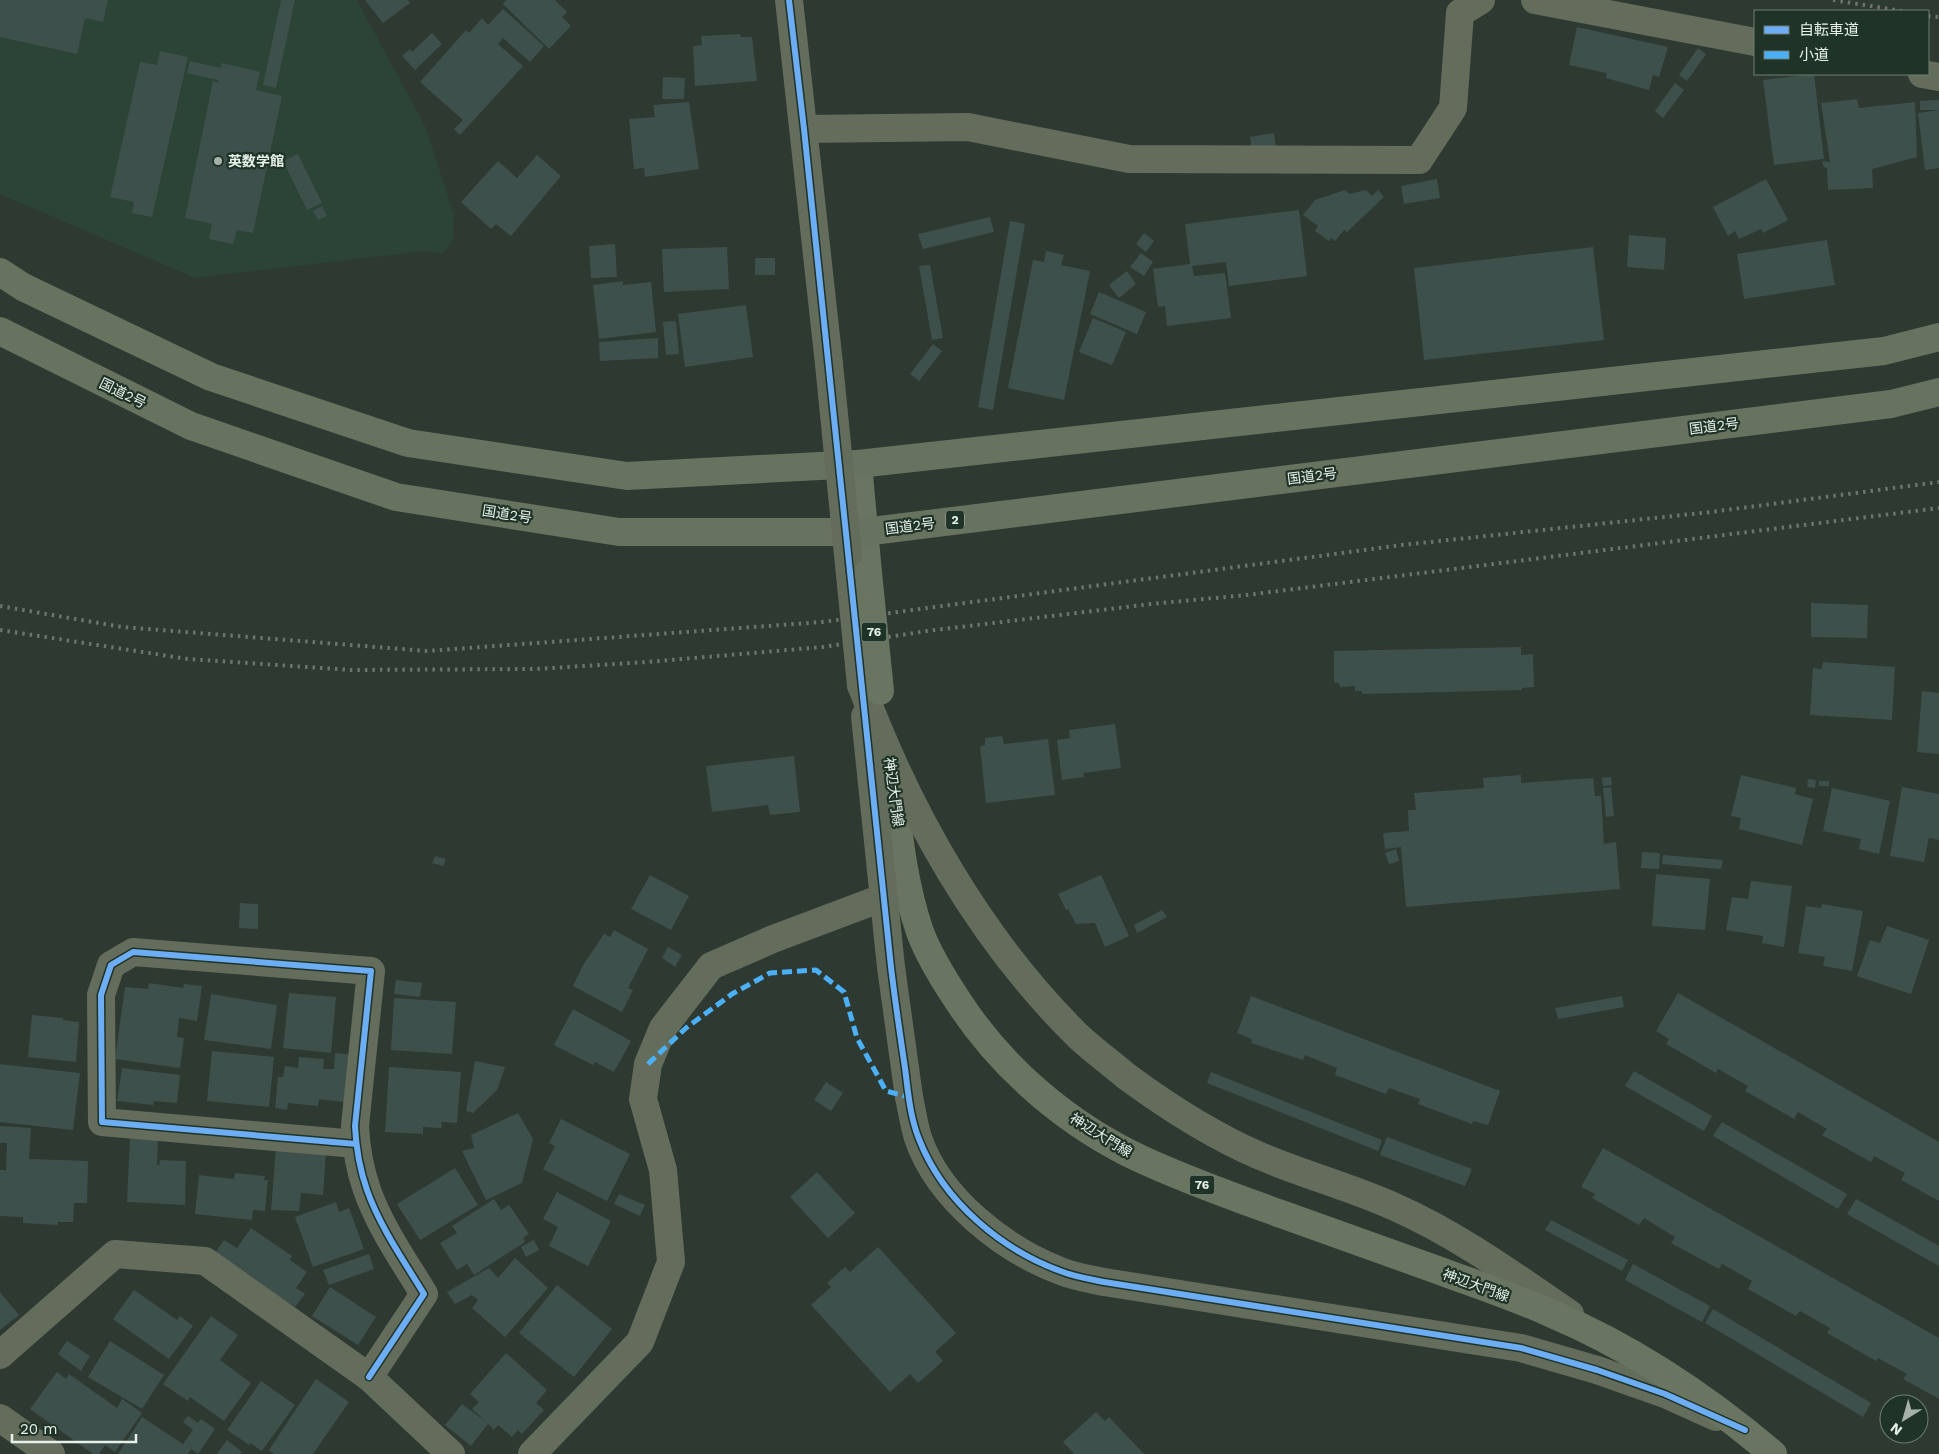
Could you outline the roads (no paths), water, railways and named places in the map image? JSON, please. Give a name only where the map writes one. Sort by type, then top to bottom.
[{"type":"highway","points":[[0,272],[24,287],[211,376],[408,444],[627,476],[858,464],[1884,351],[1939,337]]},
{"type":"highway","name":"国道2号","points":[[0,331],[191,426],[396,497],[619,532],[864,532],[1891,404],[1939,392]]},
{"type":"main road","name":"神辺大門線","points":[[858,464],[868,573],[871,688],[907,888],[921,934],[945,981],[972,1023],[1008,1063],[1046,1099],[1092,1132],[1141,1159],[1204,1186],[1495,1291],[1549,1312],[1605,1338],[1675,1380],[1745,1430],[1773,1454]]},
{"type":"street","points":[[789,0],[829,364],[876,726],[918,812],[951,872],[994,938],[1039,994],[1080,1038],[1126,1076],[1168,1107],[1216,1136],[1260,1156],[1394,1206],[1435,1227],[1475,1249],[1605,1338]]},
{"type":"street","points":[[804,129],[968,127],[1130,160],[1419,160],[1453,108],[1460,13],[1481,0]]},
{"type":"street","points":[[1536,0],[1754,42]]},
{"type":"street","points":[[871,688],[891,966],[909,1097],[918,1139],[937,1175],[961,1205],[991,1232],[1027,1256],[1064,1272],[1104,1282],[1521,1348],[1597,1370],[1665,1394],[1745,1430]]},
{"type":"street","points":[[532,1454],[640,1342],[671,1262],[663,1170],[643,1100],[648,1064],[663,1028],[711,966],[773,939],[907,888]]},
{"type":"street","points":[[356,1144],[102,1122],[101,995],[111,964],[133,952],[371,971],[355,1126],[356,1144],[367,1190],[387,1233],[424,1294],[369,1377]]},
{"type":"street","points":[[0,1355],[115,1254],[204,1261],[369,1377],[451,1454]]},
{"type":"street","points":[[0,1418],[51,1454]]},
{"type":"railway","points":[[1833,0],[1896,10]]},
{"type":"railway","points":[[1929,16],[1939,17]]},
{"type":"railway","points":[[0,606],[122,627],[427,651],[822,622],[1402,545],[1711,512],[1939,482]]},
{"type":"railway","points":[[0,630],[188,659],[351,670],[535,669],[647,662],[823,647],[927,631],[1151,604],[1247,595],[1939,508]]},
{"type":"place","name":"英数学館","points":[[218,161]]}]
